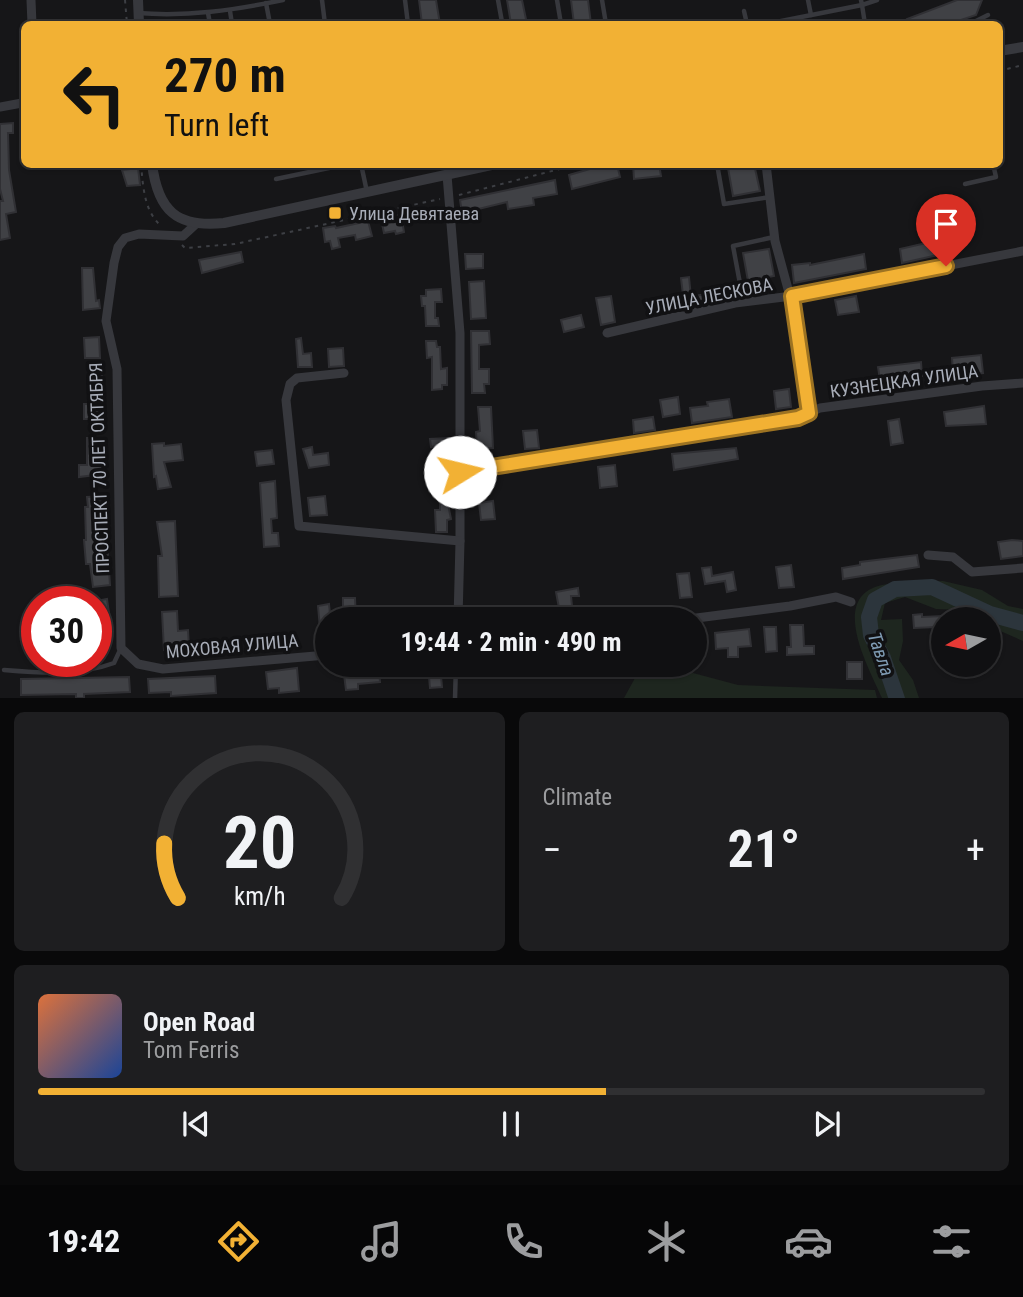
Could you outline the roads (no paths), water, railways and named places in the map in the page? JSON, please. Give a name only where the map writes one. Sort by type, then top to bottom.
[{"type":"street","points":[[31,0],[32,21]]},
{"type":"street","points":[[138,0],[139,19]]},
{"type":"street","points":[[1003,50],[1023,47]]},
{"type":"street","points":[[0,107],[21,103]]},
{"type":"street","points":[[153,168],[160,198],[170,212],[196,224],[224,223],[478,168]]},
{"type":"street","points":[[766,168],[775,237],[792,296],[809,413]]},
{"type":"street","points":[[447,175],[460,333],[458,607]]},
{"type":"street","name":"ПРОСПЕКТ 70 ЛЕТ ОКТЯБРЯ","points":[[121,648],[117,369],[106,321],[114,263],[118,247],[125,238],[139,234],[183,236],[196,224]]},
{"type":"street","name":"УЛИЦА ЛЕСКОВА","points":[[607,334],[735,303],[792,296],[1023,251]]},
{"type":"street","points":[[344,373],[297,378],[290,384],[286,400],[299,526],[460,541]]},
{"type":"street","name":"КУЗНЕЦКАЯ УЛИЦА","points":[[460,472],[798,418],[820,408],[1023,383]]},
{"type":"street","points":[[928,555],[953,557],[972,572],[1023,568]]},
{"type":"street","points":[[707,617],[836,597],[851,602]]},
{"type":"street","name":"МОХОВАЯ УЛИЦА","points":[[121,648],[138,664],[163,669],[315,655]]},
{"type":"lane","points":[[139,19],[230,11],[283,0]]},
{"type":"lane","points":[[322,0],[325,21]]},
{"type":"lane","points":[[405,0],[408,21]]},
{"type":"lane","points":[[498,0],[502,21]]},
{"type":"lane","points":[[557,0],[560,21]]},
{"type":"lane","points":[[602,0],[606,21]]},
{"type":"lane","points":[[808,0],[811,15]]},
{"type":"lane","points":[[798,21],[811,15],[877,0]]},
{"type":"lane","points":[[266,3],[269,21]]},
{"type":"lane","points":[[861,3],[864,21]]},
{"type":"lane","points":[[230,11],[232,21]]},
{"type":"lane","points":[[744,11],[746,21]]},
{"type":"lane","points":[[208,13],[209,21]]},
{"type":"lane","points":[[976,21],[988,15]]},
{"type":"lane","points":[[174,16],[175,21]]},
{"type":"lane","points":[[276,178],[327,168]]},
{"type":"lane","points":[[362,168],[367,192]]},
{"type":"lane","points":[[718,168],[724,204],[770,197]]},
{"type":"lane","points":[[965,184],[996,177],[994,168]]},
{"type":"lane","points":[[741,289],[733,246],[775,237]]},
{"type":"lane","points":[[4,670],[31,672],[101,667],[114,663],[121,648]]},
{"type":"lane","points":[[455,698],[456,677]]},
{"type":"waterway","name":"Тавла","points":[[897,698],[883,658],[871,635],[869,617],[875,600],[895,589],[932,587],[990,614],[1023,623]]},
{"type":"place","name":"Улица Девятаева","points":[[335,213]]}]
